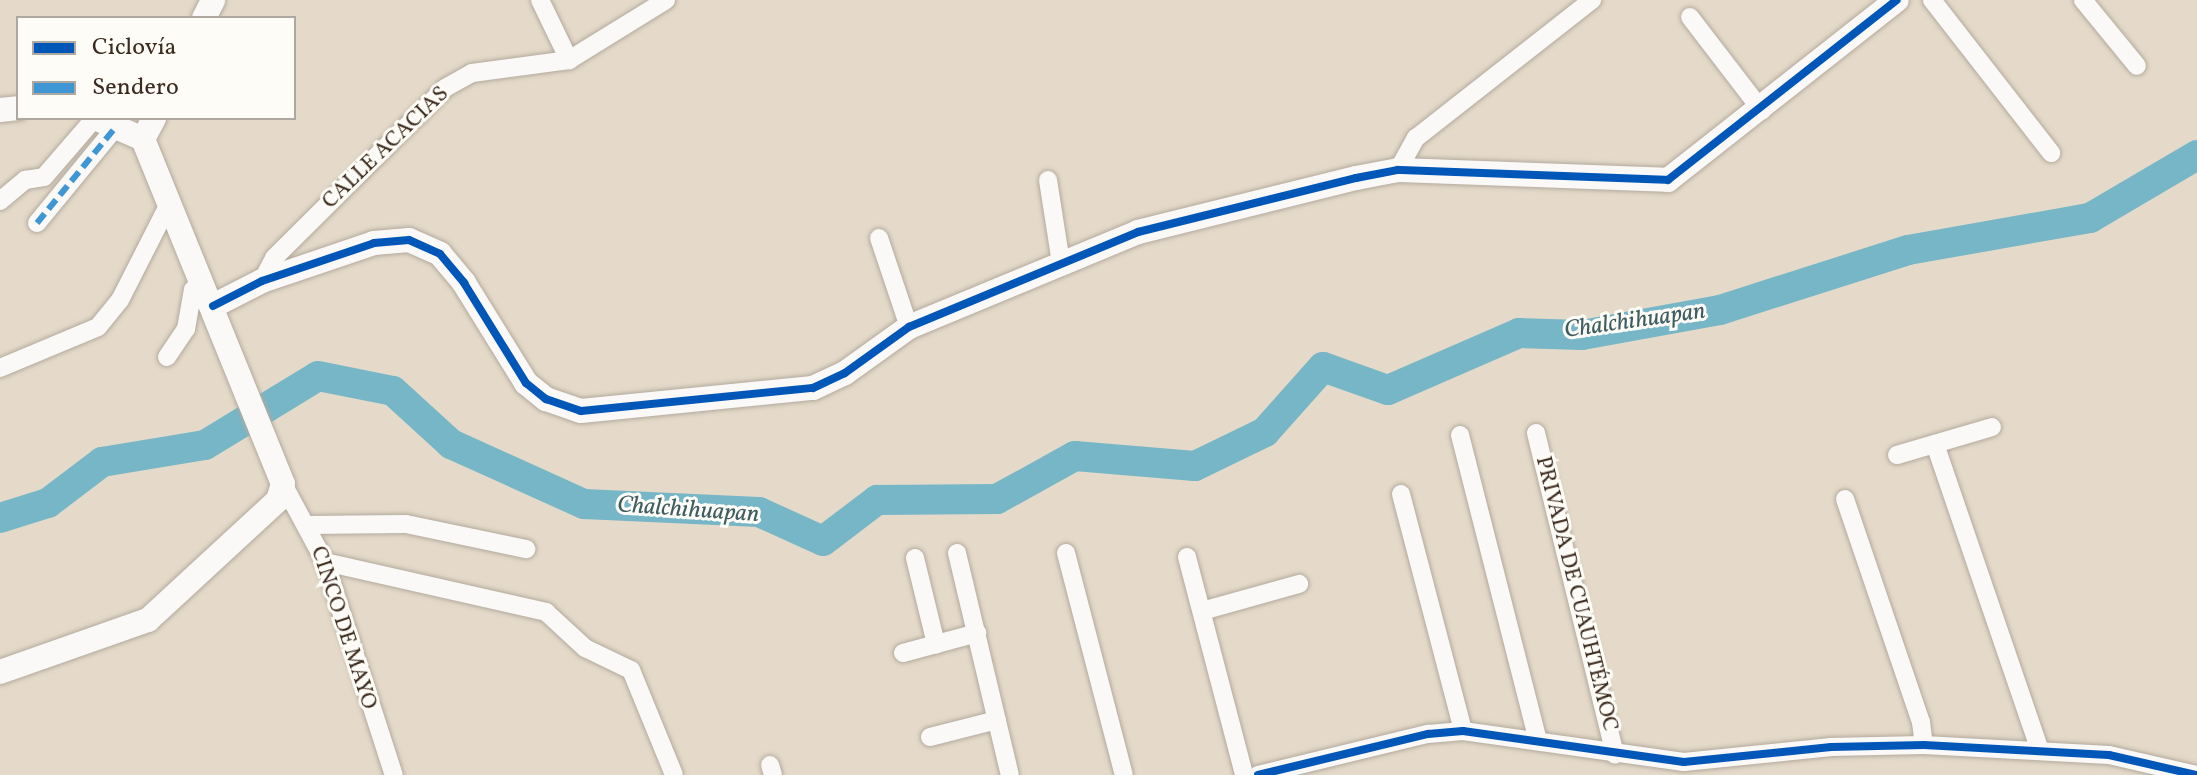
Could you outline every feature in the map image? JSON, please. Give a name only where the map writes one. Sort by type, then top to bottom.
[{"type":"street","points":[[540,0],[569,60]]},
{"type":"street","name":"CALLE ACACIAS","points":[[262,281],[274,258],[445,88],[472,73],[569,60],[666,0]]},
{"type":"street","points":[[1398,170],[1416,138],[1592,0]]},
{"type":"street","points":[[213,306],[262,281],[374,243],[409,240],[440,254],[464,283],[526,383],[546,399],[581,411],[813,388],[845,373],[909,327],[1138,232],[1398,170],[1656,183],[1681,173],[1897,0]]},
{"type":"street","points":[[1932,0],[2051,153]]},
{"type":"street","points":[[2083,0],[2137,66]]},
{"type":"street","points":[[1690,17],[1762,111]]},
{"type":"street","points":[[37,223],[105,123]]},
{"type":"street","points":[[0,201],[25,180],[44,177],[105,123],[148,129],[169,204],[283,484],[278,500],[148,620],[0,672]]},
{"type":"street","points":[[1048,180],[1061,263]]},
{"type":"street","points":[[0,368],[98,327],[120,300],[169,204]]},
{"type":"street","points":[[879,238],[909,327]]},
{"type":"street","points":[[167,357],[186,329],[193,290],[202,281]]},
{"type":"street","points":[[1897,455],[1992,427]]},
{"type":"street","name":"PRIVADA DE CUAUHTÉMOC","points":[[1536,433],[1615,754]]},
{"type":"street","points":[[1460,435],[1537,738]]},
{"type":"street","points":[[1935,444],[2040,750]]},
{"type":"street","name":"CINCO DE MAYO","points":[[283,484],[325,562],[394,775]]},
{"type":"street","points":[[1401,494],[1463,731]]},
{"type":"street","points":[[1845,499],[1921,722],[1924,745]]},
{"type":"street","points":[[307,525],[406,524],[526,549]]},
{"type":"street","points":[[957,553],[1010,775]]},
{"type":"street","points":[[1066,553],[1124,775]]},
{"type":"street","points":[[1187,557],[1244,775]]},
{"type":"street","points":[[915,558],[936,644]]},
{"type":"street","points":[[325,562],[546,612],[585,648],[631,670],[674,775]]},
{"type":"street","points":[[1202,611],[1299,584]]},
{"type":"street","points":[[903,653],[977,633]]},
{"type":"street","points":[[930,737],[997,720]]},
{"type":"street","points":[[1258,775],[1428,734],[1463,731],[1537,738],[1615,754],[1684,762],[1924,745],[2109,755],[2196,775]]},
{"type":"street","points":[[1743,756],[1748,775]]},
{"type":"waterway","name":"Chalchihuapan","points":[[0,518],[48,503],[102,462],[205,445],[318,376],[393,391],[451,444],[584,504],[759,512],[823,541],[877,500],[997,499],[1075,456],[1195,466],[1265,432],[1323,367],[1388,390],[1519,333],[1582,335],[1720,310],[1908,250],[2090,218],[2197,155]]},
{"type":"marked path","points":[[37,223],[115,128]]},
{"type":"cycle path","points":[[213,306],[262,281],[374,243],[409,240],[440,254],[464,283],[526,383],[546,399],[581,411],[813,388],[845,373],[909,327],[1138,232],[1356,178],[1398,170],[1668,180],[1897,0]]},
{"type":"cycle path","points":[[1258,775],[1428,734],[1463,731],[1684,762],[1831,747],[1924,745],[2109,755],[2196,775]]}]
